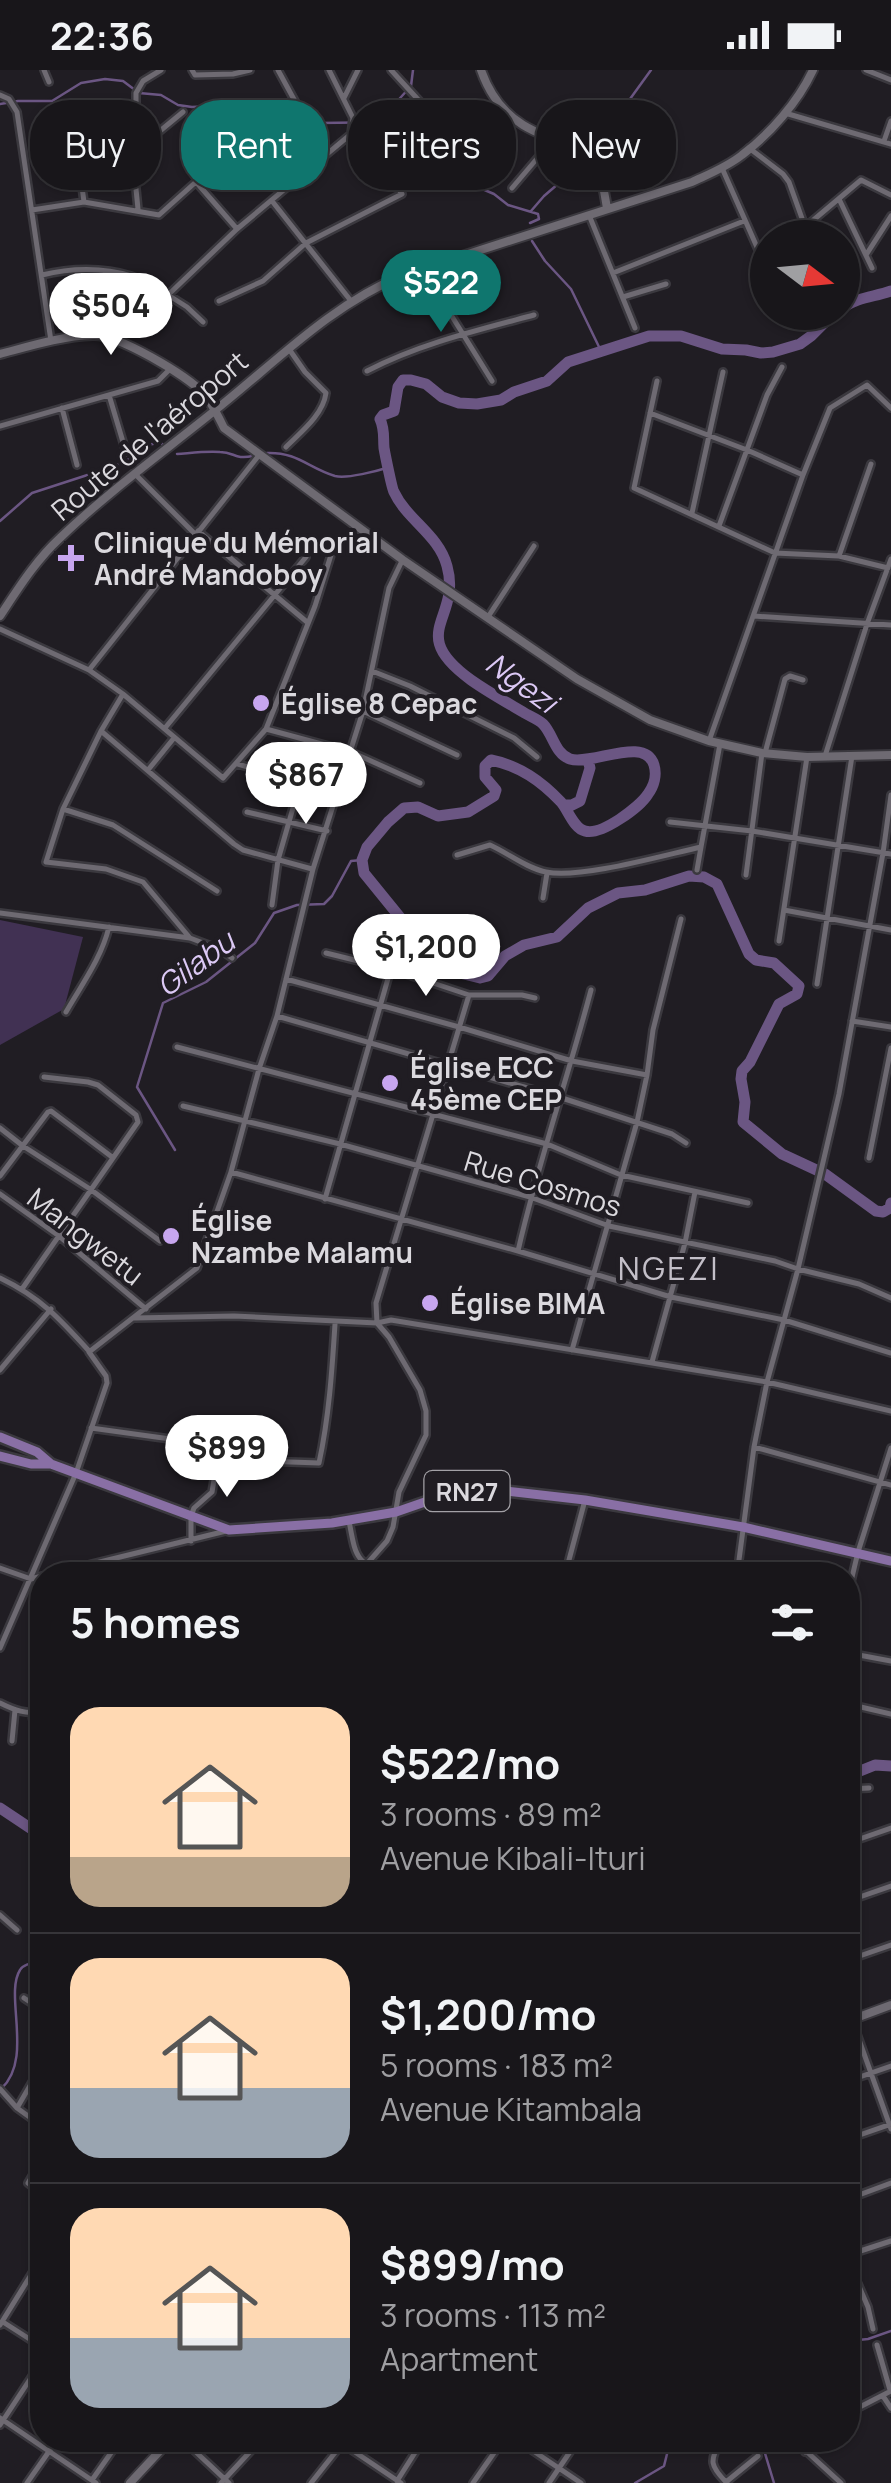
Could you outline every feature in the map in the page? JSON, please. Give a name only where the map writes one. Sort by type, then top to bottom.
[{"type":"main road","name":"RN27","points":[[0,1437],[38,1452],[51,1464]]},
{"type":"main road","name":"RN27","points":[[0,1456],[31,1464],[51,1464],[229,1530],[396,1512],[480,1488],[585,1500],[744,1527],[891,1561]]},
{"type":"street","points":[[44,70],[49,82]]},
{"type":"street","points":[[137,100],[142,80],[161,70]]},
{"type":"street","points":[[192,70],[194,75],[250,70]]},
{"type":"street","points":[[278,70],[294,100]]},
{"type":"street","points":[[330,70],[348,109]]},
{"type":"street","points":[[344,98],[358,70]]},
{"type":"street","points":[[390,70],[418,100]]},
{"type":"street","points":[[481,70],[496,100]]},
{"type":"street","name":"Route de l'aéroport","points":[[0,616],[58,539],[350,301],[422,268],[692,182],[722,168],[785,113],[813,70]]},
{"type":"street","points":[[866,70],[891,80]]},
{"type":"street","points":[[0,95],[16,109],[51,342]]},
{"type":"street","points":[[161,130],[181,113]]},
{"type":"street","points":[[785,113],[887,143],[891,121]]},
{"type":"street","points":[[168,295],[348,137]]},
{"type":"street","points":[[749,148],[784,174],[802,220]]},
{"type":"street","points":[[516,183],[536,159]]},
{"type":"street","points":[[722,168],[750,232]]},
{"type":"street","points":[[814,220],[860,180],[891,195]]},
{"type":"street","points":[[82,190],[84,202]]},
{"type":"street","points":[[136,190],[138,210]]},
{"type":"street","points":[[32,210],[84,202],[159,215],[189,190]]},
{"type":"street","points":[[203,190],[238,230]]},
{"type":"street","points":[[219,300],[264,281],[306,243],[402,194],[399,190]]},
{"type":"street","points":[[604,190],[608,208]]},
{"type":"street","points":[[839,199],[872,268]]},
{"type":"street","points":[[272,200],[350,301]]},
{"type":"street","points":[[589,215],[635,328]]},
{"type":"street","points":[[866,255],[891,216]]},
{"type":"street","points":[[613,273],[744,221]]},
{"type":"street","points":[[422,268],[492,381]]},
{"type":"street","points":[[42,276],[65,269],[133,276],[187,307],[203,322]]},
{"type":"street","points":[[623,297],[666,284]]},
{"type":"street","points":[[367,371],[462,334],[534,315]]},
{"type":"street","points":[[0,354],[96,335],[114,339],[170,369],[206,396],[224,428],[403,560],[606,697],[650,720],[720,744],[764,753],[807,757],[891,755]]},
{"type":"street","points":[[286,447],[308,426],[326,400],[326,393],[289,348]]},
{"type":"street","points":[[720,526],[767,396],[782,367]]},
{"type":"street","points":[[0,426],[158,381],[170,369]]},
{"type":"street","points":[[692,513],[723,372]]},
{"type":"street","points":[[657,381],[634,488],[775,553],[890,562],[824,757]]},
{"type":"street","points":[[708,740],[830,408],[867,384],[891,408]]},
{"type":"street","points":[[109,395],[126,452]]},
{"type":"street","points":[[62,408],[76,465]]},
{"type":"street","points":[[650,413],[803,475]]},
{"type":"street","points":[[88,670],[260,454]]},
{"type":"street","points":[[839,556],[871,464]]},
{"type":"street","points":[[134,474],[196,532],[307,622]]},
{"type":"street","points":[[488,618],[534,546]]},
{"type":"street","points":[[0,629],[88,670],[123,694],[223,778],[266,729],[315,606],[330,555]]},
{"type":"street","points":[[164,729],[306,557]]},
{"type":"street","points":[[90,1352],[197,1268],[231,1172],[277,1016],[313,869],[363,711],[389,588],[403,560]]},
{"type":"street","points":[[754,616],[891,625]]},
{"type":"street","points":[[372,671],[514,738],[537,758]]},
{"type":"street","points":[[746,874],[764,753],[786,680],[790,676],[803,680]]},
{"type":"street","points":[[123,694],[62,809],[46,862],[106,869],[143,882],[190,938]]},
{"type":"street","points":[[363,711],[457,754]]},
{"type":"street","points":[[266,729],[351,752],[420,784]]},
{"type":"street","points":[[101,731],[243,850],[313,869]]},
{"type":"street","points":[[148,770],[174,738]]},
{"type":"street","points":[[272,906],[278,860],[312,742]]},
{"type":"street","points":[[697,870],[720,744]]},
{"type":"street","points":[[817,984],[852,756]]},
{"type":"street","points":[[779,941],[807,757]]},
{"type":"street","points":[[238,764],[338,795]]},
{"type":"street","points":[[739,1562],[754,1447],[820,1178],[887,853],[891,795]]},
{"type":"street","points":[[62,809],[113,825],[217,892]]},
{"type":"street","points":[[247,812],[327,831]]},
{"type":"street","points":[[670,822],[887,853]]},
{"type":"street","points":[[457,855],[494,846],[506,856],[547,872],[583,872],[701,847]]},
{"type":"street","points":[[543,898],[547,872]]},
{"type":"street","points":[[784,910],[891,930]]},
{"type":"street","points":[[0,913],[190,938],[232,958]]},
{"type":"street","points":[[572,1350],[637,1122],[653,1030],[681,920]]},
{"type":"street","points":[[66,1012],[97,960],[109,928]]},
{"type":"street","points":[[326,953],[469,995],[535,998]]},
{"type":"street","points":[[325,1200],[395,954]]},
{"type":"street","points":[[286,979],[572,1061],[647,1075]]},
{"type":"street","points":[[518,1251],[530,1197],[592,990]]},
{"type":"street","points":[[369,1562],[387,1541],[399,1492],[426,1435],[426,1411],[420,1390],[377,1323],[376,1303],[469,995]]},
{"type":"street","points":[[277,1016],[562,1098],[672,1134],[686,1143]]},
{"type":"street","points":[[852,1021],[891,1027]]},
{"type":"street","points":[[177,1048],[548,1144],[621,1175],[748,1204]]},
{"type":"street","points":[[870,1158],[891,1048]]},
{"type":"street","points":[[22,1288],[138,1122],[136,1115],[98,1086],[44,1077]]},
{"type":"street","name":"Rue Cosmos","points":[[182,1106],[340,1144],[530,1197],[608,1226],[775,1261],[858,1284],[891,1298]]},
{"type":"street","points":[[0,1176],[52,1111],[112,1156]]},
{"type":"street","points":[[0,1128],[160,1240]]},
{"type":"street","points":[[231,1172],[671,1296],[784,1320],[891,1353]]},
{"type":"street","points":[[652,1362],[695,1192]]},
{"type":"street","name":"Mangwetu","points":[[0,1194],[59,1236],[146,1309]]},
{"type":"street","points":[[0,1278],[51,1309],[90,1352],[107,1383],[39,1562]]},
{"type":"street","points":[[0,1370],[51,1309]]},
{"type":"street","points":[[132,1318],[234,1316],[335,1323],[392,1320],[767,1382],[891,1411]]},
{"type":"street","points":[[91,1428],[192,1442],[262,1461],[319,1463],[330,1397],[335,1323]]},
{"type":"street","points":[[754,1447],[891,1486]]},
{"type":"street","points":[[856,1562],[891,1448]]},
{"type":"street","points":[[190,1541],[194,1508],[212,1492],[219,1450]]},
{"type":"street","points":[[568,1562],[585,1500]]},
{"type":"street","points":[[348,1520],[355,1553],[362,1562]]},
{"type":"street","points":[[103,1562],[229,1530]]},
{"type":"street","points":[[0,1568],[30,1578]]},
{"type":"street","points":[[0,1648],[30,1583]]},
{"type":"street","points":[[860,1655],[891,1661]]},
{"type":"street","points":[[0,1703],[30,1714]]},
{"type":"street","points":[[860,1707],[891,1714]]},
{"type":"street","points":[[12,1741],[14,1710]]},
{"type":"street","points":[[860,1788],[869,1788]]},
{"type":"street","points":[[860,1839],[891,1828]]},
{"type":"street","points":[[860,1897],[891,1886]]},
{"type":"street","points":[[0,1915],[16,1930]]},
{"type":"street","points":[[860,1956],[891,1945]]},
{"type":"street","points":[[24,1998],[30,2002]]},
{"type":"street","points":[[860,2016],[891,2006]]},
{"type":"street","points":[[860,2045],[890,2126],[860,2135]]},
{"type":"street","points":[[860,2077],[891,2066]]},
{"type":"street","points":[[18,2108],[30,2087]]},
{"type":"street","points":[[1,2090],[30,2117]]},
{"type":"street","points":[[860,2194],[891,2183]]},
{"type":"street","points":[[860,2253],[891,2241]]},
{"type":"street","points":[[30,2276],[1,2323],[30,2341]]},
{"type":"street","points":[[860,2287],[873,2329]]},
{"type":"street","points":[[860,2407],[891,2391],[877,2345]]},
{"type":"street","points":[[30,2379],[1,2421],[30,2439]]},
{"type":"street","points":[[882,2396],[891,2408]]},
{"type":"street","points":[[27,2483],[48,2452]]},
{"type":"street","points":[[50,2452],[94,2482],[113,2452]]},
{"type":"street","points":[[130,2483],[159,2452]]},
{"type":"street","points":[[195,2452],[225,2482],[251,2452]]},
{"type":"street","points":[[310,2483],[334,2452]]},
{"type":"street","points":[[357,2452],[398,2482],[416,2452]]},
{"type":"street","points":[[473,2483],[494,2452]]},
{"type":"street","points":[[534,2452],[581,2483]]},
{"type":"street","points":[[549,2483],[570,2452]]},
{"type":"street","points":[[714,2452],[712,2464],[726,2483],[758,2456]]},
{"type":"street","points":[[805,2452],[841,2483]]},
{"type":"shaded area","points":[[0,920],[83,937],[64,1009],[0,1045]]},
{"type":"waterway","points":[[398,100],[411,86],[413,70]]},
{"type":"waterway","points":[[629,100],[651,70]]},
{"type":"waterway","points":[[0,104],[52,101],[81,83],[105,79],[123,81],[139,93],[161,95],[178,105],[231,105],[276,119],[319,123],[394,122],[454,177],[494,194],[508,205],[538,214],[539,219],[530,223]]},
{"type":"waterway","points":[[531,211],[551,190]]},
{"type":"waterway","points":[[532,241],[571,289],[601,351]]},
{"type":"waterway","name":"Ngezi","points":[[860,299],[891,291]]},
{"type":"waterway","name":"Ngezi","points":[[817,330],[800,344],[761,353],[722,349],[681,336],[649,336],[568,362],[547,381],[501,400],[477,404],[459,403],[442,397],[426,384],[403,380],[394,411],[380,419],[384,448],[394,492],[437,545],[447,566],[448,600],[438,637],[442,650],[471,680],[541,722],[570,759],[640,752],[649,756],[655,776],[644,800],[629,813],[610,825],[585,831],[538,781],[521,770],[491,760],[485,766],[485,777],[496,790],[494,796],[468,812],[438,816],[418,807],[404,808],[367,847],[362,860],[364,873],[403,921],[464,974],[480,978],[488,976],[505,956],[524,945],[557,937],[588,908],[618,893],[645,890],[689,876],[704,877],[717,884],[749,954],[756,960],[774,963],[799,986],[797,994],[779,1004],[742,1071],[743,1122],[782,1154],[825,1174],[876,1211],[883,1212],[891,1203]]},
{"type":"waterway","points":[[0,521],[32,493],[112,467],[139,455],[152,444],[164,446]]},
{"type":"waterway","points":[[177,454],[225,452],[253,456]]},
{"type":"waterway","points":[[267,453],[287,455],[340,477],[390,467]]},
{"type":"waterway","points":[[564,805],[580,801],[590,768],[588,760]]},
{"type":"waterway","name":"Gilabu","points":[[175,1150],[137,1087],[163,1003],[206,982],[255,943],[274,913],[297,905],[324,904],[351,861],[362,860]]},
{"type":"waterway","points":[[860,1771],[875,1765],[891,1766]]},
{"type":"waterway","points":[[0,1808],[30,1828]]},
{"type":"waterway","points":[[1,2089],[16,2061],[16,1981],[22,1968],[30,1964]]},
{"type":"waterway","points":[[860,2340],[891,2331]]},
{"type":"waterway","points":[[635,2483],[664,2466],[668,2452]]},
{"type":"waterway","points":[[765,2452],[774,2483]]},
{"type":"place","name":"Clinique du Mémorial André Mandoboy","points":[[71,558]]},
{"type":"place","name":"Église 8 Cepac","points":[[261,703]]},
{"type":"place","name":"Église ECC 45ème CEP","points":[[390,1083]]},
{"type":"place","name":"Église Nzambe Malamu","points":[[171,1236]]},
{"type":"place","name":"Église BIMA","points":[[430,1303]]},
{"type":"district","name":"NGEZI","points":[[669,1268]]}]
